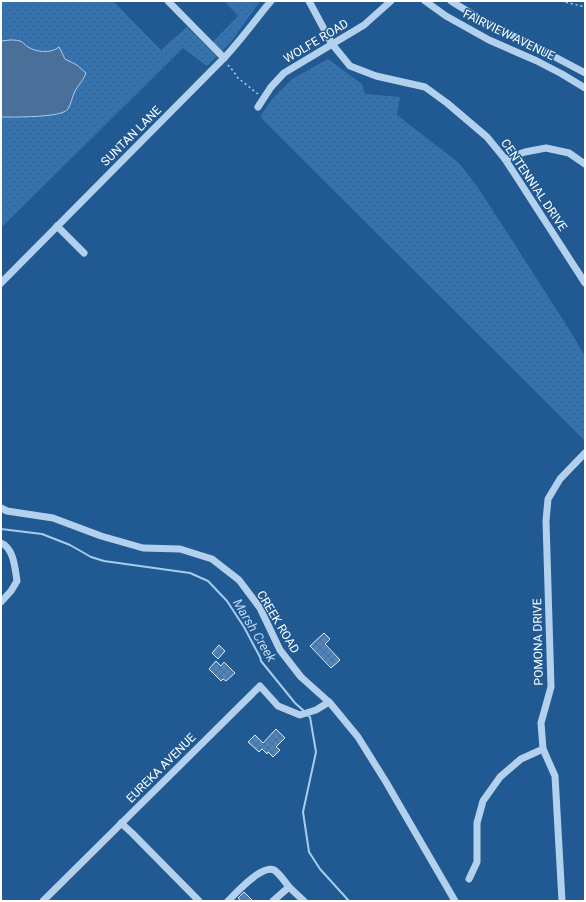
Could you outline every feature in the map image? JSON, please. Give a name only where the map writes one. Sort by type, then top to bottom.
[{"type":"street","points":[[168,1],[223,59]]},
{"type":"street","name":"SUNTAN LANE","points":[[1,283],[223,59],[271,1]]},
{"type":"street","name":"CENTENNIAL DRIVE","points":[[309,1],[332,44],[350,66],[376,76],[425,87],[447,103],[487,137],[506,159],[585,283]]},
{"type":"street","name":"WOLFE ROAD","points":[[258,107],[271,88],[284,73],[364,25],[392,1]]},
{"type":"street","name":"FAIRVIEW AVENUE","points":[[425,1],[446,16],[489,40],[537,61],[585,88]]},
{"type":"street","name":"FAIRVIEW AVENUE","points":[[451,1],[488,24],[585,73]]},
{"type":"street","points":[[506,159],[525,152],[546,148],[569,153],[585,164]]},
{"type":"street","points":[[57,226],[84,253]]},
{"type":"street","name":"POMONA DRIVE","points":[[562,901],[555,776],[544,749],[541,724],[551,687],[546,521],[548,499],[560,479],[585,453]]},
{"type":"street","name":"CREEK ROAD","points":[[1,508],[7,511],[54,518],[101,536],[144,548],[180,549],[212,559],[239,580],[260,608],[280,650],[301,677],[329,702],[358,737],[455,901]]},
{"type":"street","points":[[1,543],[11,551],[17,581],[1,602]]},
{"type":"street","name":"EUREKA AVENUE","points":[[43,901],[260,686],[278,706],[300,716],[329,702]]},
{"type":"street","points":[[470,878],[477,862],[477,823],[483,801],[500,777],[521,759],[544,749]]},
{"type":"street","points":[[121,823],[199,901]]},
{"type":"street","points":[[228,901],[257,874],[267,869],[274,870],[304,901]]},
{"type":"street","points":[[273,901],[289,887]]},
{"type":"path","points":[[561,1],[585,7]]},
{"type":"path","points":[[223,59],[238,78],[264,98]]},
{"type":"shaded area","points":[[1,1],[113,1],[161,50],[187,27],[208,47],[238,16],[224,1],[260,1],[231,42],[207,66],[183,48],[1,228]]},
{"type":"shaded area","points":[[1,41],[20,41],[28,47],[39,51],[52,51],[59,47],[65,59],[77,65],[86,73],[75,91],[68,109],[57,114],[26,117],[1,117]]},
{"type":"shaded area","points":[[328,59],[362,84],[365,94],[400,97],[397,115],[459,163],[479,189],[585,356],[585,441],[260,117],[272,99],[292,79]]},
{"type":"building","points":[[324,633],[330,639],[325,644],[340,660],[331,668],[310,646]]},
{"type":"building","points":[[219,645],[225,651],[218,659],[212,653]]},
{"type":"building","points":[[216,661],[221,666],[224,662],[235,673],[226,681],[223,679],[221,681],[209,669]]},
{"type":"building","points":[[276,729],[285,738],[276,747],[280,750],[273,757],[262,749],[259,752],[248,742],[255,735],[263,743]]},
{"type":"building","points":[[244,892],[253,901],[241,901],[238,898]]},
{"type":"waterway","name":"Marsh Creek","points":[[1,529],[42,534],[70,545],[91,557],[104,561],[190,573],[208,581],[227,601],[244,627],[261,661],[295,703],[304,711]]},
{"type":"waterway","name":"Marsh Creek","points":[[307,715],[310,717],[316,752],[303,812],[309,852],[320,869],[349,901]]}]
